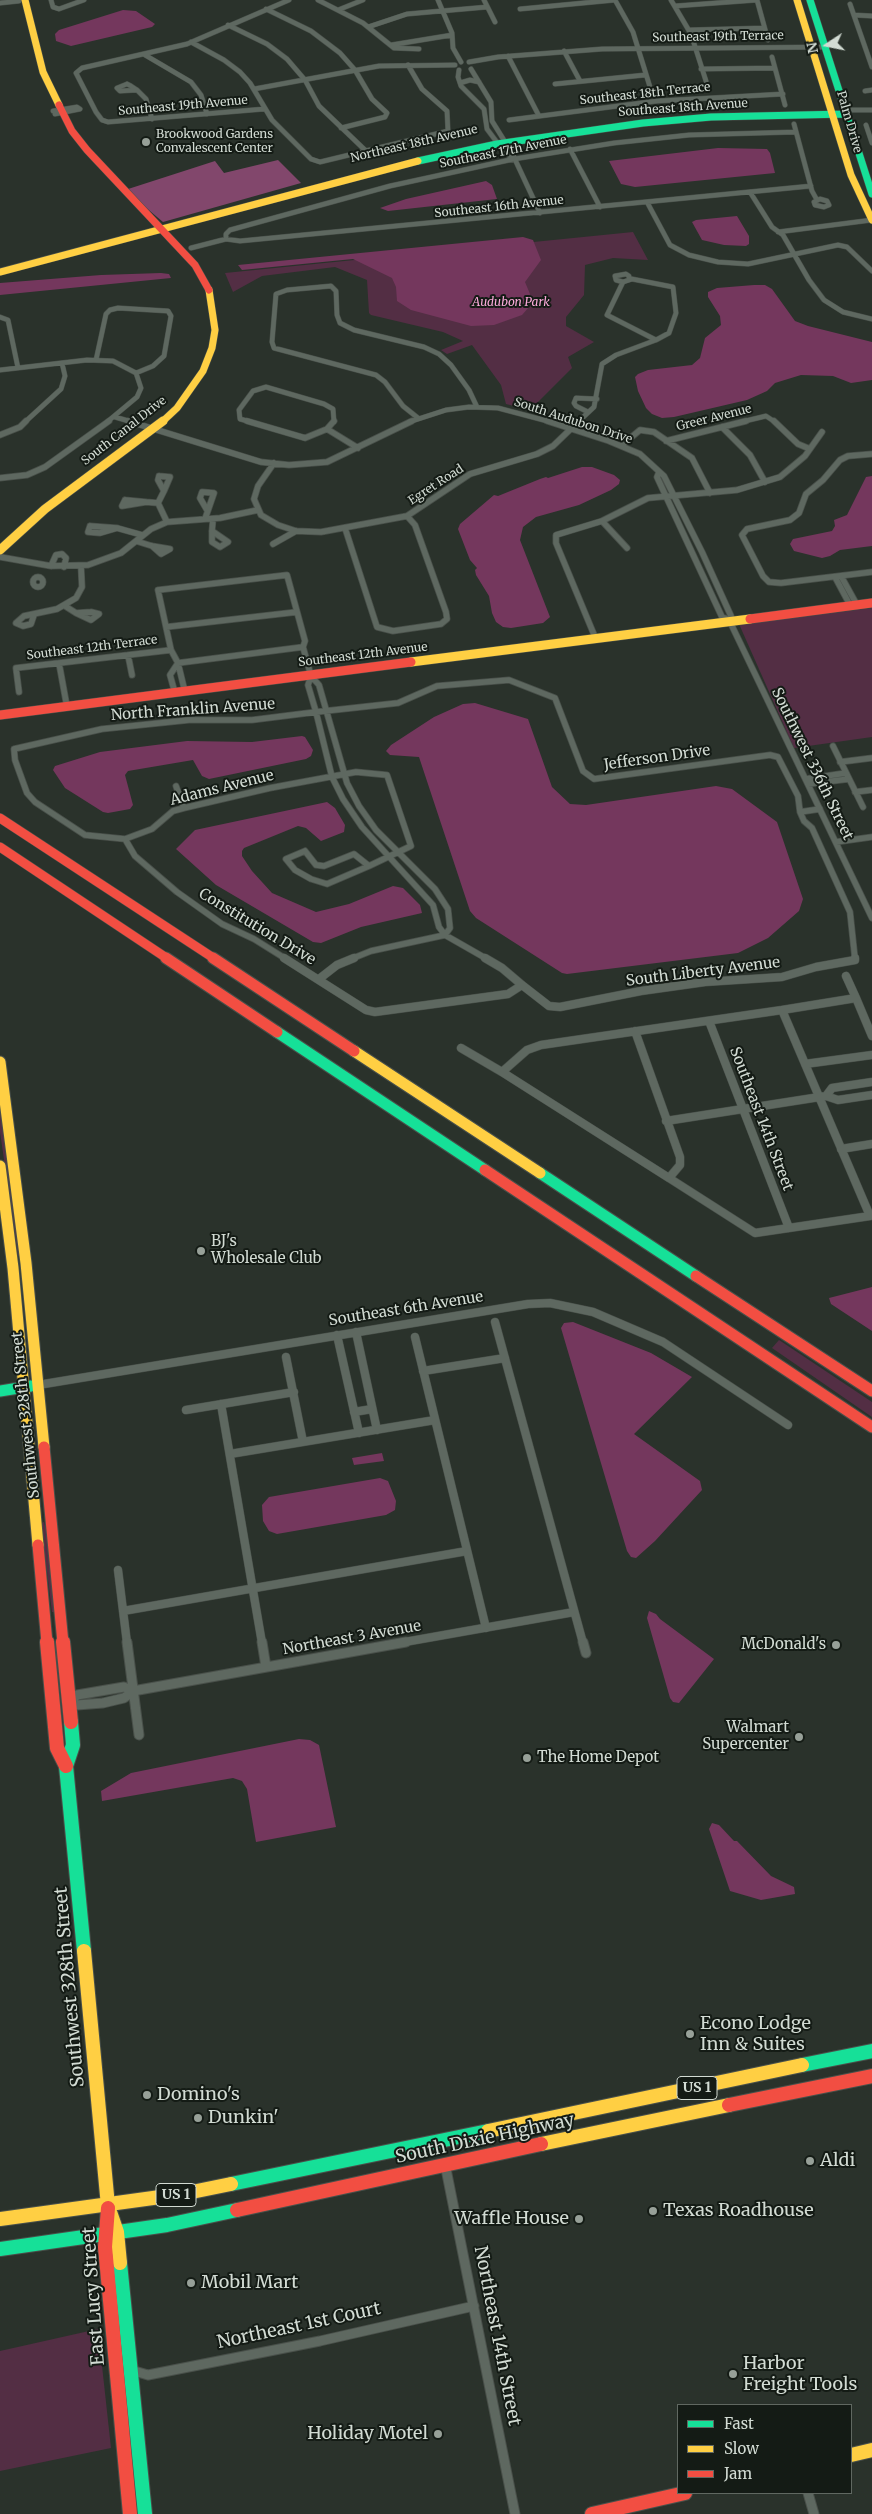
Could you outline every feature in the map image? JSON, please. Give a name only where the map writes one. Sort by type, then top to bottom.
[{"type":"main road","name":"South Canal Drive","points":[[0,550],[45,509],[156,427],[188,395],[203,371],[212,348],[215,321],[210,293],[200,272],[74,135],[39,82],[21,0]]},
{"type":"main road","name":"Palm Drive","points":[[797,0],[851,175],[871,218]]},
{"type":"main road","name":"Palm Drive","points":[[810,0],[872,194]]},
{"type":"main road","name":"Northeast 18th Avenue","points":[[2,269],[386,164],[500,141],[620,122],[704,114],[845,112]]},
{"type":"main road","name":"Southeast 12th Avenue","points":[[0,715],[311,676],[595,637],[872,603]]},
{"type":"main road","points":[[0,818],[872,1391]]},
{"type":"main road","points":[[0,846],[872,1427]]},
{"type":"main road","name":"Southwest 328th Street","points":[[0,1062],[26,1263],[73,1745],[66,1766]]},
{"type":"main road","name":"Southwest 328th Street","points":[[0,1166],[13,1268],[57,1748],[66,1766],[108,2206]]},
{"type":"main road","name":"Southeast 6th Avenue","points":[[0,1391],[38,1385]]},
{"type":"main road","name":"South Dixie Highway","points":[[108,2206],[182,2194],[872,2051]]},
{"type":"main road","name":"South Dixie Highway","points":[[104,2234],[260,2206],[445,2164],[872,2076]]},
{"type":"main road","name":"US 1","points":[[0,2219],[108,2206]]},
{"type":"main road","name":"East Lucy Street","points":[[108,2206],[118,2232],[145,2514]]},
{"type":"main road","name":"East Lucy Street","points":[[108,2206],[104,2234],[130,2514]]},
{"type":"main road","name":"US 1","points":[[0,2249],[104,2234]]},
{"type":"main road","points":[[118,2388],[132,2385]]},
{"type":"main road","points":[[123,2437],[137,2434]]},
{"type":"main road","points":[[852,2455],[872,2450]]},
{"type":"main road","points":[[592,2514],[681,2494]]},
{"type":"street","points":[[0,3],[21,0]]},
{"type":"street","points":[[51,0],[52,7],[63,8],[84,0]]},
{"type":"street","points":[[145,54],[191,42],[289,0]]},
{"type":"street","points":[[318,0],[368,27],[397,49],[419,49]]},
{"type":"street","points":[[338,10],[363,0]]},
{"type":"street","points":[[438,0],[452,35],[453,48],[461,62]]},
{"type":"street","points":[[484,0],[495,22]]},
{"type":"street","points":[[538,0],[542,7]]},
{"type":"street","points":[[520,9],[615,0],[633,32],[650,86]]},
{"type":"street","points":[[671,0],[689,30],[706,82]]},
{"type":"street","points":[[675,6],[757,0],[768,40]]},
{"type":"street","points":[[850,4],[872,67]]},
{"type":"street","points":[[368,27],[402,15],[487,6]]},
{"type":"street","points":[[266,9],[326,41],[355,70],[372,99],[385,111],[386,115],[341,128]]},
{"type":"street","points":[[854,15],[872,16]]},
{"type":"street","points":[[228,25],[277,51],[297,69],[319,106],[366,151]]},
{"type":"street","points":[[689,30],[764,28]]},
{"type":"street","points":[[391,45],[452,35]]},
{"type":"street","points":[[416,40],[422,58]]},
{"type":"street","points":[[191,42],[234,66],[254,89],[272,120],[311,160],[320,162],[448,132],[447,111],[422,89],[408,64]]},
{"type":"street","name":"Southeast 19th Terrace","points":[[471,65],[509,58],[638,49],[826,48]]},
{"type":"street","points":[[565,53],[580,81]]},
{"type":"street","points":[[145,54],[175,70],[190,82],[201,95],[208,114]]},
{"type":"street","name":"Southeast 19th Avenue","points":[[145,54],[77,71],[85,93],[104,121],[152,119],[264,109]]},
{"type":"street","points":[[772,57],[786,105]]},
{"type":"street","points":[[509,58],[539,116]]},
{"type":"street","points":[[254,89],[355,70],[408,64],[454,65],[461,62],[471,65],[491,102],[492,121],[505,153],[514,158]]},
{"type":"street","points":[[454,65],[459,70],[460,83],[484,110],[485,124],[514,158],[540,213]]},
{"type":"street","points":[[459,70],[471,65]]},
{"type":"street","points":[[701,69],[776,68]]},
{"type":"street","points":[[555,84],[645,75]]},
{"type":"street","points":[[460,83],[470,80],[479,82]]},
{"type":"street","points":[[137,90],[146,99],[152,119]]},
{"type":"street","points":[[865,90],[872,90]]},
{"type":"street","name":"Southeast 18th Terrace","points":[[509,120],[657,101],[782,94]]},
{"type":"street","points":[[845,112],[872,110]]},
{"type":"street","points":[[845,112],[872,114]]},
{"type":"street","points":[[794,124],[811,186],[817,200],[829,202],[828,206],[824,207],[829,215]]},
{"type":"street","points":[[866,125],[872,143]]},
{"type":"street","name":"Southeast 17th Avenue","points":[[226,239],[226,234],[230,230],[390,186],[514,158],[570,149],[689,135],[796,132]]},
{"type":"street","points":[[570,149],[600,207]]},
{"type":"street","name":"Southeast 16th Avenue","points":[[191,248],[226,239],[240,242],[811,186]]},
{"type":"street","points":[[750,192],[772,227],[794,254],[824,300],[843,312],[872,319]]},
{"type":"street","points":[[646,202],[670,245],[689,255],[734,264],[758,263],[832,245],[844,246],[872,271]]},
{"type":"street","points":[[290,214],[297,220]]},
{"type":"street","points":[[778,232],[824,227],[871,218]]},
{"type":"street","points":[[629,280],[629,276],[626,274],[616,276],[616,280],[623,282],[607,315],[656,340]]},
{"type":"street","name":"Egret Road","points":[[258,510],[272,522],[296,531],[315,532],[406,516],[470,474],[537,454],[553,446],[588,412],[597,399],[602,364],[616,355],[669,333],[676,313],[673,287],[629,280],[623,282]]},
{"type":"street","points":[[418,418],[403,406],[385,382],[376,375],[274,348],[272,342],[274,297],[282,290],[331,286],[336,291],[336,315],[340,322],[354,330],[416,345],[439,354],[451,365],[469,390],[477,407]]},
{"type":"street","points":[[96,360],[106,314],[110,310],[118,308],[168,311],[171,316],[164,356],[154,366],[136,372]]},
{"type":"street","points":[[1,317],[8,320],[18,368]]},
{"type":"street","points":[[0,370],[96,360],[120,363],[136,372],[141,388],[137,397],[120,413],[40,470],[26,475],[0,478]]},
{"type":"street","points":[[0,435],[20,427],[62,389],[66,376],[62,363]]},
{"type":"street","points":[[271,387],[330,406],[335,418],[328,429],[310,437],[299,438],[244,421],[240,419],[238,413],[256,388],[271,387]]},
{"type":"street","points":[[588,412],[576,406],[574,403],[576,398],[597,399]]},
{"type":"street","name":"South Audubon Drive","points":[[120,413],[260,462],[297,466],[320,463],[358,448],[418,418],[446,410],[477,407],[513,411],[622,445],[640,454],[660,472],[674,496],[731,616],[730,620]]},
{"type":"street","name":"Greer Avenue","points":[[666,440],[766,416],[774,421],[798,444],[810,449]]},
{"type":"street","name":"South Audubon Drive","points":[[115,417],[156,427]]},
{"type":"street","points":[[722,426],[750,455],[765,482]]},
{"type":"street","points":[[328,429],[358,448]]},
{"type":"street","points":[[622,445],[638,431],[654,432],[692,458],[710,494]]},
{"type":"street","points":[[595,637],[555,538],[558,533],[602,521],[646,499],[710,494],[737,490],[765,482],[785,474],[810,449],[822,432]]},
{"type":"street","points":[[872,454],[848,456],[840,460],[823,480],[806,494],[799,513],[790,520],[747,529],[742,535],[762,576],[769,582],[781,583],[872,572]]},
{"type":"street","points":[[0,557],[49,566],[81,566],[115,556],[142,535],[167,522],[213,519],[258,510],[255,504],[255,492],[274,464]]},
{"type":"street","points":[[660,472],[657,477],[668,496],[722,616],[730,620]]},
{"type":"street","points":[[158,503],[164,491]]},
{"type":"street","points":[[146,502],[158,503]]},
{"type":"street","points":[[158,503],[167,522]]},
{"type":"street","points":[[205,519],[207,510]]},
{"type":"street","points":[[345,528],[377,627],[387,630],[441,624],[447,619],[415,525],[406,516]]},
{"type":"street","points":[[212,531],[213,519]]},
{"type":"street","points":[[602,521],[627,548]]},
{"type":"street","points":[[117,528],[142,535]]},
{"type":"street","points":[[274,544],[296,531]]},
{"type":"street","points":[[136,541],[152,546]]},
{"type":"street","points":[[40,578],[56,555],[62,554],[66,558],[64,567]]},
{"type":"street","points":[[34,615],[64,606],[76,598],[83,584],[81,566]]},
{"type":"street","points":[[180,692],[178,663],[171,650],[158,590],[287,575],[305,641],[302,647],[311,676],[319,684],[344,774],[359,806],[399,853],[435,889],[448,909],[450,928],[445,935],[371,951],[337,965],[319,979]]},
{"type":"street","points":[[838,576],[854,605]]},
{"type":"street","points":[[64,606],[76,614]]},
{"type":"street","points":[[166,627],[297,612]]},
{"type":"street","name":"Southwest 336th Street","points":[[730,620],[872,918]]},
{"type":"street","points":[[180,692],[170,675],[178,663],[302,647]]},
{"type":"street","name":"Southeast 12th Terrace","points":[[19,692],[16,668],[171,650]]},
{"type":"street","points":[[128,655],[132,676]]},
{"type":"street","points":[[59,663],[67,707]]},
{"type":"street","points":[[311,676],[308,685],[332,776],[362,828],[433,905],[440,927],[445,935],[502,968],[522,984]]},
{"type":"street","name":"North Franklin Avenue","points":[[124,839],[84,835],[36,802],[27,794],[15,760],[14,749],[102,728],[189,720],[252,720],[398,703],[437,686],[508,680]]},
{"type":"street","name":"Jefferson Drive","points":[[508,680],[555,698],[583,771],[594,779],[775,756],[778,757],[798,796],[800,812]]},
{"type":"street","points":[[833,746],[863,807]]},
{"type":"street","points":[[840,762],[872,758]]},
{"type":"street","name":"Adams Avenue","points":[[124,839],[152,829],[167,815],[184,808],[270,788],[356,772],[387,776],[411,846],[399,853]]},
{"type":"street","points":[[807,782],[847,776]]},
{"type":"street","points":[[176,786],[184,808]]},
{"type":"street","points":[[855,792],[872,790]]},
{"type":"street","points":[[800,812],[820,809]]},
{"type":"street","name":"South Liberty Avenue","points":[[522,984],[549,1006],[560,1007],[641,991],[705,982],[782,977],[816,967],[855,960],[850,912],[812,828],[804,820],[800,812]]},
{"type":"street","points":[[836,842],[872,837]]},
{"type":"street","name":"Constitution Drive","points":[[124,839],[135,856],[177,892],[222,924],[254,939],[366,1010],[375,1012],[508,994],[522,984]]},
{"type":"street","points":[[369,866],[354,854],[324,866],[316,865],[305,850],[286,859],[295,870],[311,879],[327,884],[369,866],[388,857],[399,853]]},
{"type":"street","points":[[846,976],[872,1036]]},
{"type":"street","points":[[502,1072],[527,1050],[541,1045],[856,998]]},
{"type":"street","points":[[461,1048],[755,1232],[871,1215],[841,1149],[822,1096],[805,1064],[782,1010]]},
{"type":"street","name":"Southeast 14th Street","points":[[708,1021],[789,1228]]},
{"type":"street","points":[[635,1031],[680,1157],[680,1165],[669,1178]]},
{"type":"street","points":[[805,1064],[872,1055]]},
{"type":"street","points":[[822,1096],[832,1088],[872,1082]]},
{"type":"street","points":[[856,1084],[862,1097]]},
{"type":"street","points":[[666,1120],[822,1096],[838,1100],[872,1095]]},
{"type":"street","points":[[841,1149],[872,1144]]},
{"type":"street","name":"Southeast 6th Avenue","points":[[38,1385],[528,1304],[567,1304],[619,1322],[663,1342],[788,1425]]},
{"type":"street","points":[[495,1322],[586,1654]]},
{"type":"street","points":[[356,1332],[377,1430]]},
{"type":"street","points":[[337,1335],[359,1433]]},
{"type":"street","points":[[415,1336],[486,1628]]},
{"type":"street","points":[[286,1357],[303,1442]]},
{"type":"street","points":[[423,1371],[505,1358]]},
{"type":"street","points":[[186,1410],[294,1392]]},
{"type":"street","points":[[221,1404],[266,1667]]},
{"type":"street","points":[[354,1412],[372,1409]]},
{"type":"street","points":[[230,1454],[435,1420]]},
{"type":"street","points":[[123,1610],[467,1551]]},
{"type":"street","points":[[118,1570],[139,1735]]},
{"type":"street","name":"Northeast 3 Avenue","points":[[133,1691],[124,1687],[76,1695],[69,1703],[78,1706],[113,1700],[124,1698],[133,1691],[574,1612]]},
{"type":"street","points":[[111,1689],[113,1700]]},
{"type":"street","name":"Northeast 14th Street","points":[[445,2164],[514,2514]]},
{"type":"street","name":"Northeast 1st Court","points":[[131,2370],[148,2375],[311,2343],[474,2306]]},
{"type":"street","points":[[808,2494],[814,2514]]},
{"type":"green space","name":"Audubon Park","points":[[633,232],[648,260],[613,258],[585,265],[584,295],[566,317],[566,326],[594,342],[568,357],[572,368],[530,410],[506,404],[501,385],[472,345],[447,354],[441,350],[463,341],[443,332],[371,315],[369,313],[367,280],[335,267],[262,276],[233,292],[225,273]]},
{"type":"green space","points":[[872,608],[872,737],[794,748],[739,624]]},
{"type":"green space","points":[[0,1096],[20,1255],[18,1256],[0,1132]]},
{"type":"green space","points":[[779,1340],[872,1402],[872,1417],[772,1348]]},
{"type":"green space","points":[[44,1522],[47,1532],[55,1612],[52,1612],[41,1523]]},
{"type":"green space","points":[[98,2329],[111,2448],[0,2471],[0,2351]]},
{"type":"shaded area","points":[[123,10],[136,11],[155,24],[152,27],[71,46],[56,41],[55,34],[59,30]]},
{"type":"shaded area","points":[[718,148],[767,149],[770,153],[775,173],[635,187],[621,184],[609,161]]},
{"type":"shaded area","points":[[278,160],[301,183],[163,222],[125,190],[215,161],[224,173]]},
{"type":"shaded area","points":[[486,181],[492,185],[497,199],[388,211],[380,208],[406,199]]},
{"type":"shaded area","points":[[737,216],[749,236],[749,244],[746,246],[724,245],[702,240],[692,222],[696,220]]},
{"type":"shaded area","points":[[523,237],[533,240],[541,260],[525,282],[530,294],[529,307],[522,315],[494,325],[471,326],[411,310],[397,301],[396,287],[392,278],[353,259],[242,270],[238,265]]},
{"type":"shaded area","points":[[169,274],[171,278],[0,295],[0,283],[101,275]]},
{"type":"shaded area","points":[[765,285],[772,289],[795,321],[872,342],[872,380],[851,383],[833,376],[801,375],[775,383],[767,391],[747,400],[674,417],[662,418],[652,414],[646,408],[638,391],[635,377],[648,370],[692,365],[700,358],[705,338],[721,325],[720,316],[708,297],[708,292],[717,288]]},
{"type":"shaded area","points":[[582,467],[592,467],[614,475],[620,480],[619,484],[611,490],[579,505],[536,517],[523,527],[520,540],[550,617],[543,623],[511,628],[503,627],[496,622],[492,613],[489,596],[476,575],[475,570],[477,568],[470,560],[458,529],[460,524],[494,495],[498,496],[540,479]]},
{"type":"shaded area","points":[[872,476],[872,546],[840,550],[822,558],[794,551],[790,544],[793,539],[832,531],[835,526],[834,520],[847,515],[866,477]]},
{"type":"shaded area","points":[[475,703],[528,719],[552,787],[570,804],[586,805],[716,786],[732,789],[777,822],[803,899],[799,911],[768,938],[738,953],[567,974],[562,973],[476,918],[470,911],[419,757],[390,755],[386,751],[391,745],[434,717],[463,704]]},
{"type":"shaded area","points":[[305,737],[313,750],[311,756],[306,759],[209,779],[202,776],[193,760],[128,771],[125,775],[133,805],[130,809],[108,813],[103,812],[65,788],[53,770],[55,766],[100,752],[187,741],[252,742]]},
{"type":"shaded area","points":[[327,802],[335,808],[345,825],[344,832],[321,841],[306,828],[298,826],[244,848],[242,856],[252,871],[272,893],[316,912],[349,904],[393,886],[403,888],[420,905],[422,913],[361,927],[321,943],[313,942],[216,885],[176,849],[195,830]]},
{"type":"shaded area","points":[[872,1287],[872,1331],[831,1304],[829,1298]]},
{"type":"shaded area","points":[[573,1322],[651,1353],[692,1377],[634,1434],[700,1481],[702,1490],[655,1541],[636,1558],[631,1557],[627,1551],[561,1328],[564,1323]]},
{"type":"shaded area","points":[[382,1453],[384,1461],[354,1465],[352,1458]]},
{"type":"shaded area","points":[[380,1478],[388,1481],[396,1501],[395,1510],[386,1515],[277,1534],[269,1531],[263,1521],[262,1505],[269,1497]]},
{"type":"shaded area","points":[[649,1611],[656,1614],[714,1659],[679,1703],[673,1702],[670,1698],[647,1618]]},
{"type":"shaded area","points":[[299,1739],[310,1740],[319,1745],[336,1827],[256,1842],[247,1789],[242,1781],[233,1778],[102,1801],[101,1791],[131,1773]]},
{"type":"shaded area","points":[[712,1823],[719,1825],[734,1841],[737,1841],[771,1876],[794,1887],[795,1894],[761,1900],[730,1891],[709,1829]]},
{"type":"traffic: fast","points":[[810,0],[872,194]]},
{"type":"traffic: fast","points":[[418,161],[497,144],[643,123],[711,117],[846,114]]},
{"type":"traffic: fast","points":[[277,1032],[485,1170]]},
{"type":"traffic: fast","points":[[540,1173],[696,1276]]},
{"type":"traffic: fast","points":[[0,1391],[31,1386]]},
{"type":"traffic: fast","points":[[71,1722],[73,1745],[66,1766],[84,1951]]},
{"type":"traffic: fast","points":[[802,2065],[872,2051]]},
{"type":"traffic: fast","points":[[231,2184],[488,2131]]},
{"type":"traffic: fast","points":[[0,2249],[167,2225],[237,2210]]},
{"type":"traffic: fast","points":[[120,2263],[145,2514]]},
{"type":"traffic: slow","points":[[25,0],[43,72],[59,105]]},
{"type":"traffic: slow","points":[[797,0],[851,175],[872,220]]},
{"type":"traffic: slow","points":[[0,272],[374,171],[418,161]]},
{"type":"traffic: slow","points":[[0,550],[45,509],[159,425],[177,408],[203,371],[212,348],[215,330],[209,290]]},
{"type":"traffic: slow","points":[[411,662],[750,619]]},
{"type":"traffic: slow","points":[[354,1051],[540,1173]]},
{"type":"traffic: slow","points":[[0,1062],[26,1263],[44,1447]]},
{"type":"traffic: slow","points":[[0,1166],[13,1268],[38,1545]]},
{"type":"traffic: slow","points":[[84,1951],[108,2206],[117,2232],[120,2263]]},
{"type":"traffic: slow","points":[[488,2131],[802,2065]]},
{"type":"traffic: slow","points":[[541,2144],[729,2105]]},
{"type":"traffic: slow","points":[[0,2219],[182,2194],[231,2184]]},
{"type":"traffic: slow","points":[[852,2455],[872,2450]]},
{"type":"traffic: jam","points":[[59,105],[72,131],[87,150],[195,265],[209,290]]},
{"type":"traffic: jam","points":[[750,619],[872,603]]},
{"type":"traffic: jam","points":[[0,715],[411,662]]},
{"type":"traffic: jam","points":[[0,818],[354,1051]]},
{"type":"traffic: jam","points":[[0,847],[277,1032]]},
{"type":"traffic: jam","points":[[485,1170],[872,1427]]},
{"type":"traffic: jam","points":[[696,1276],[872,1391]]},
{"type":"traffic: jam","points":[[44,1447],[71,1722]]},
{"type":"traffic: jam","points":[[38,1545],[57,1748],[66,1766]]},
{"type":"traffic: jam","points":[[729,2105],[872,2076]]},
{"type":"traffic: jam","points":[[237,2210],[541,2144]]},
{"type":"traffic: jam","points":[[108,2208],[105,2247],[130,2514]]},
{"type":"traffic: jam","points":[[592,2514],[681,2494]]},
{"type":"place","name":"Brookwood Gardens Convalescent Center","points":[[146,142]]},
{"type":"place","name":"BJ's Wholesale Club","points":[[201,1251]]},
{"type":"place","name":"McDonald's","points":[[836,1645]]},
{"type":"place","name":"Walmart Supercenter","points":[[799,1737]]},
{"type":"place","name":"The Home Depot","points":[[527,1758]]},
{"type":"place","name":"Econo Lodge Inn & Suites","points":[[690,2034]]},
{"type":"place","name":"Domino's","points":[[147,2095]]},
{"type":"place","name":"Dunkin'","points":[[198,2118]]},
{"type":"place","name":"Aldi","points":[[810,2161]]},
{"type":"place","name":"Texas Roadhouse","points":[[653,2211]]},
{"type":"place","name":"Waffle House","points":[[579,2219]]},
{"type":"place","name":"Mobil Mart","points":[[191,2283]]},
{"type":"place","name":"Harbor Freight Tools","points":[[733,2374]]},
{"type":"place","name":"Holiday Motel","points":[[438,2434]]}]
